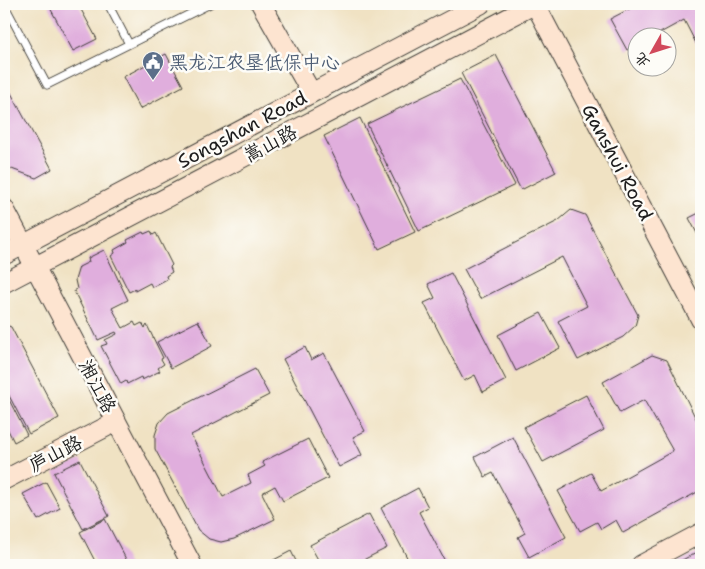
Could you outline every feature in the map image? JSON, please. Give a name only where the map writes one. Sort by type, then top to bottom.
[{"type":"main road","points":[[261,4],[311,92]]},
{"type":"main road","name":"Songshan Road","points":[[11,246],[481,4]]},
{"type":"main road","name":"Ganshui Road","points":[[535,4],[700,312]]},
{"type":"main road","name":"嵩山路","points":[[4,283],[535,4]]},
{"type":"main road","points":[[546,4],[654,214],[700,312]]},
{"type":"main road","name":"湘江路","points":[[4,208],[11,246],[29,269],[192,565]]},
{"type":"main road","name":"湘江路","points":[[29,269],[106,427],[178,565]]},
{"type":"main road","name":"庐山路","points":[[4,480],[106,427]]},
{"type":"main road","points":[[641,565],[701,533]]},
{"type":"lane","points":[[4,4],[7,17],[47,85],[210,4]]},
{"type":"lane","points":[[108,4],[129,44]]},
{"type":"building","points":[[48,4],[78,4],[97,39],[73,51]]},
{"type":"building","points":[[639,4],[701,4],[701,53],[684,20],[669,28],[628,28],[627,50],[610,19]]},
{"type":"building","name":"黑龙江农垦低保中心","points":[[166,54],[183,86],[140,109],[123,77]]},
{"type":"building","points":[[496,55],[556,172],[521,190],[461,73]]},
{"type":"building","points":[[460,79],[515,185],[419,231],[367,124]]},
{"type":"building","points":[[4,80],[52,169],[36,178],[9,168],[4,159]]},
{"type":"building","points":[[360,118],[415,232],[379,249],[324,136]]},
{"type":"building","points":[[571,210],[585,215],[638,315],[635,326],[623,337],[578,360],[558,321],[587,306],[562,257],[480,299],[464,269],[558,221]]},
{"type":"building","points":[[701,212],[701,241],[689,218]]},
{"type":"building","points":[[151,231],[153,235],[156,233],[172,265],[170,267],[172,272],[166,276],[167,279],[152,287],[150,283],[129,292],[111,256],[115,253],[114,250],[128,242],[127,240],[143,232],[144,234]]},
{"type":"building","points":[[104,250],[128,300],[112,308],[123,328],[134,322],[136,326],[142,323],[145,328],[147,325],[163,358],[161,359],[164,364],[158,368],[160,371],[142,380],[141,377],[127,384],[126,381],[121,384],[101,346],[107,344],[105,340],[117,334],[116,332],[98,340],[74,291],[77,289],[75,280],[79,267],[89,262],[88,258]]},
{"type":"building","points":[[451,273],[506,380],[483,392],[475,375],[464,381],[424,303],[435,298],[428,284]]},
{"type":"building","points":[[541,313],[560,348],[516,371],[498,335]]},
{"type":"building","points":[[198,321],[212,346],[171,368],[157,342]]},
{"type":"building","points":[[4,324],[11,327],[59,418],[29,434],[4,386]]},
{"type":"building","points":[[305,347],[311,360],[324,353],[365,431],[353,437],[362,455],[339,467],[283,359]]},
{"type":"building","points":[[652,355],[667,360],[701,429],[701,490],[623,533],[616,520],[601,529],[597,522],[580,531],[558,491],[591,473],[601,491],[673,451],[644,400],[620,413],[603,382]]},
{"type":"building","points":[[255,369],[269,395],[191,435],[223,497],[251,483],[248,475],[265,466],[262,462],[308,439],[328,478],[283,501],[275,486],[262,493],[275,519],[234,539],[221,542],[209,539],[198,530],[155,449],[155,435],[159,423],[168,413]]},
{"type":"building","points":[[4,390],[27,435],[14,442],[4,422]]},
{"type":"building","points":[[586,395],[604,430],[543,462],[524,427]]},
{"type":"building","points":[[513,437],[566,537],[529,557],[518,537],[525,533],[493,473],[485,477],[475,457]]},
{"type":"building","points":[[80,460],[109,516],[83,529],[54,473]]},
{"type":"building","points":[[46,482],[60,508],[38,520],[23,494]]},
{"type":"building","points":[[418,488],[428,507],[419,512],[447,565],[411,565],[381,508]]},
{"type":"building","points":[[369,514],[387,548],[353,565],[321,565],[310,545]]},
{"type":"building","points":[[105,519],[129,565],[97,565],[80,532]]},
{"type":"building","points":[[701,550],[701,565],[673,565]]},
{"type":"building","points":[[291,551],[298,565],[264,565]]},
{"type":"place","name":"黑龙江农垦低保中心","points":[[153,81]]}]
